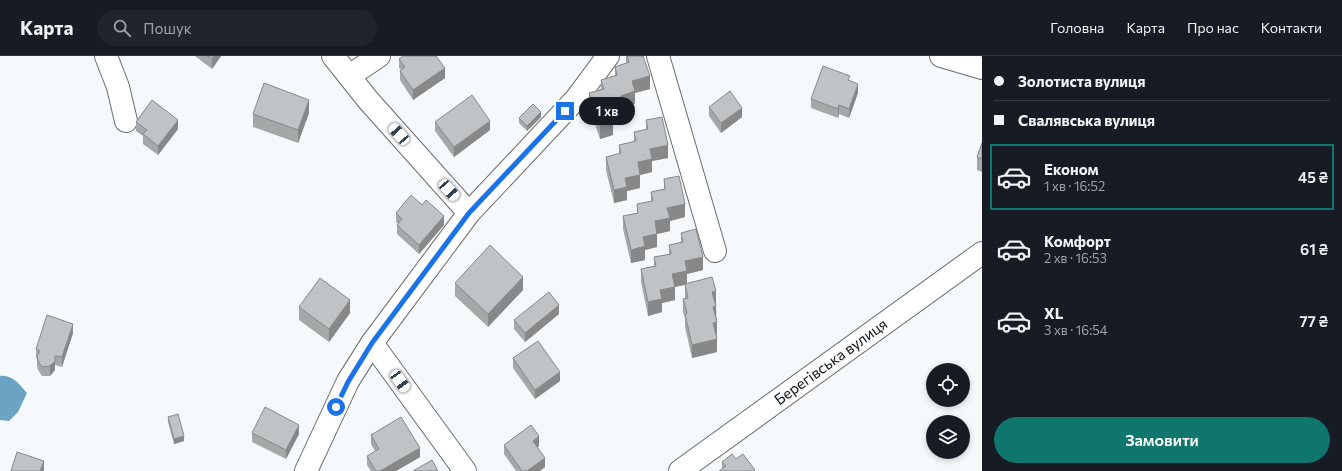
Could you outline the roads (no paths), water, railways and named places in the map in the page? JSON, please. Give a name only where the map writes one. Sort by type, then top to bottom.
[{"type":"street","points":[[106,56],[118,86],[126,121]]},
{"type":"street","points":[[333,56],[368,100],[469,213]]},
{"type":"street","points":[[349,76],[379,56]]},
{"type":"street","points":[[306,471],[348,382],[372,343],[469,213],[576,99],[608,56]]},
{"type":"street","points":[[658,56],[715,251]]},
{"type":"street","points":[[941,56],[982,68]]},
{"type":"street","name":"Берегівська вулиця","points":[[680,471],[982,253]]},
{"type":"street","points":[[372,343],[465,471]]},
{"type":"water","points":[[0,376],[12,378],[27,393],[18,412],[9,421],[0,420]]}]
